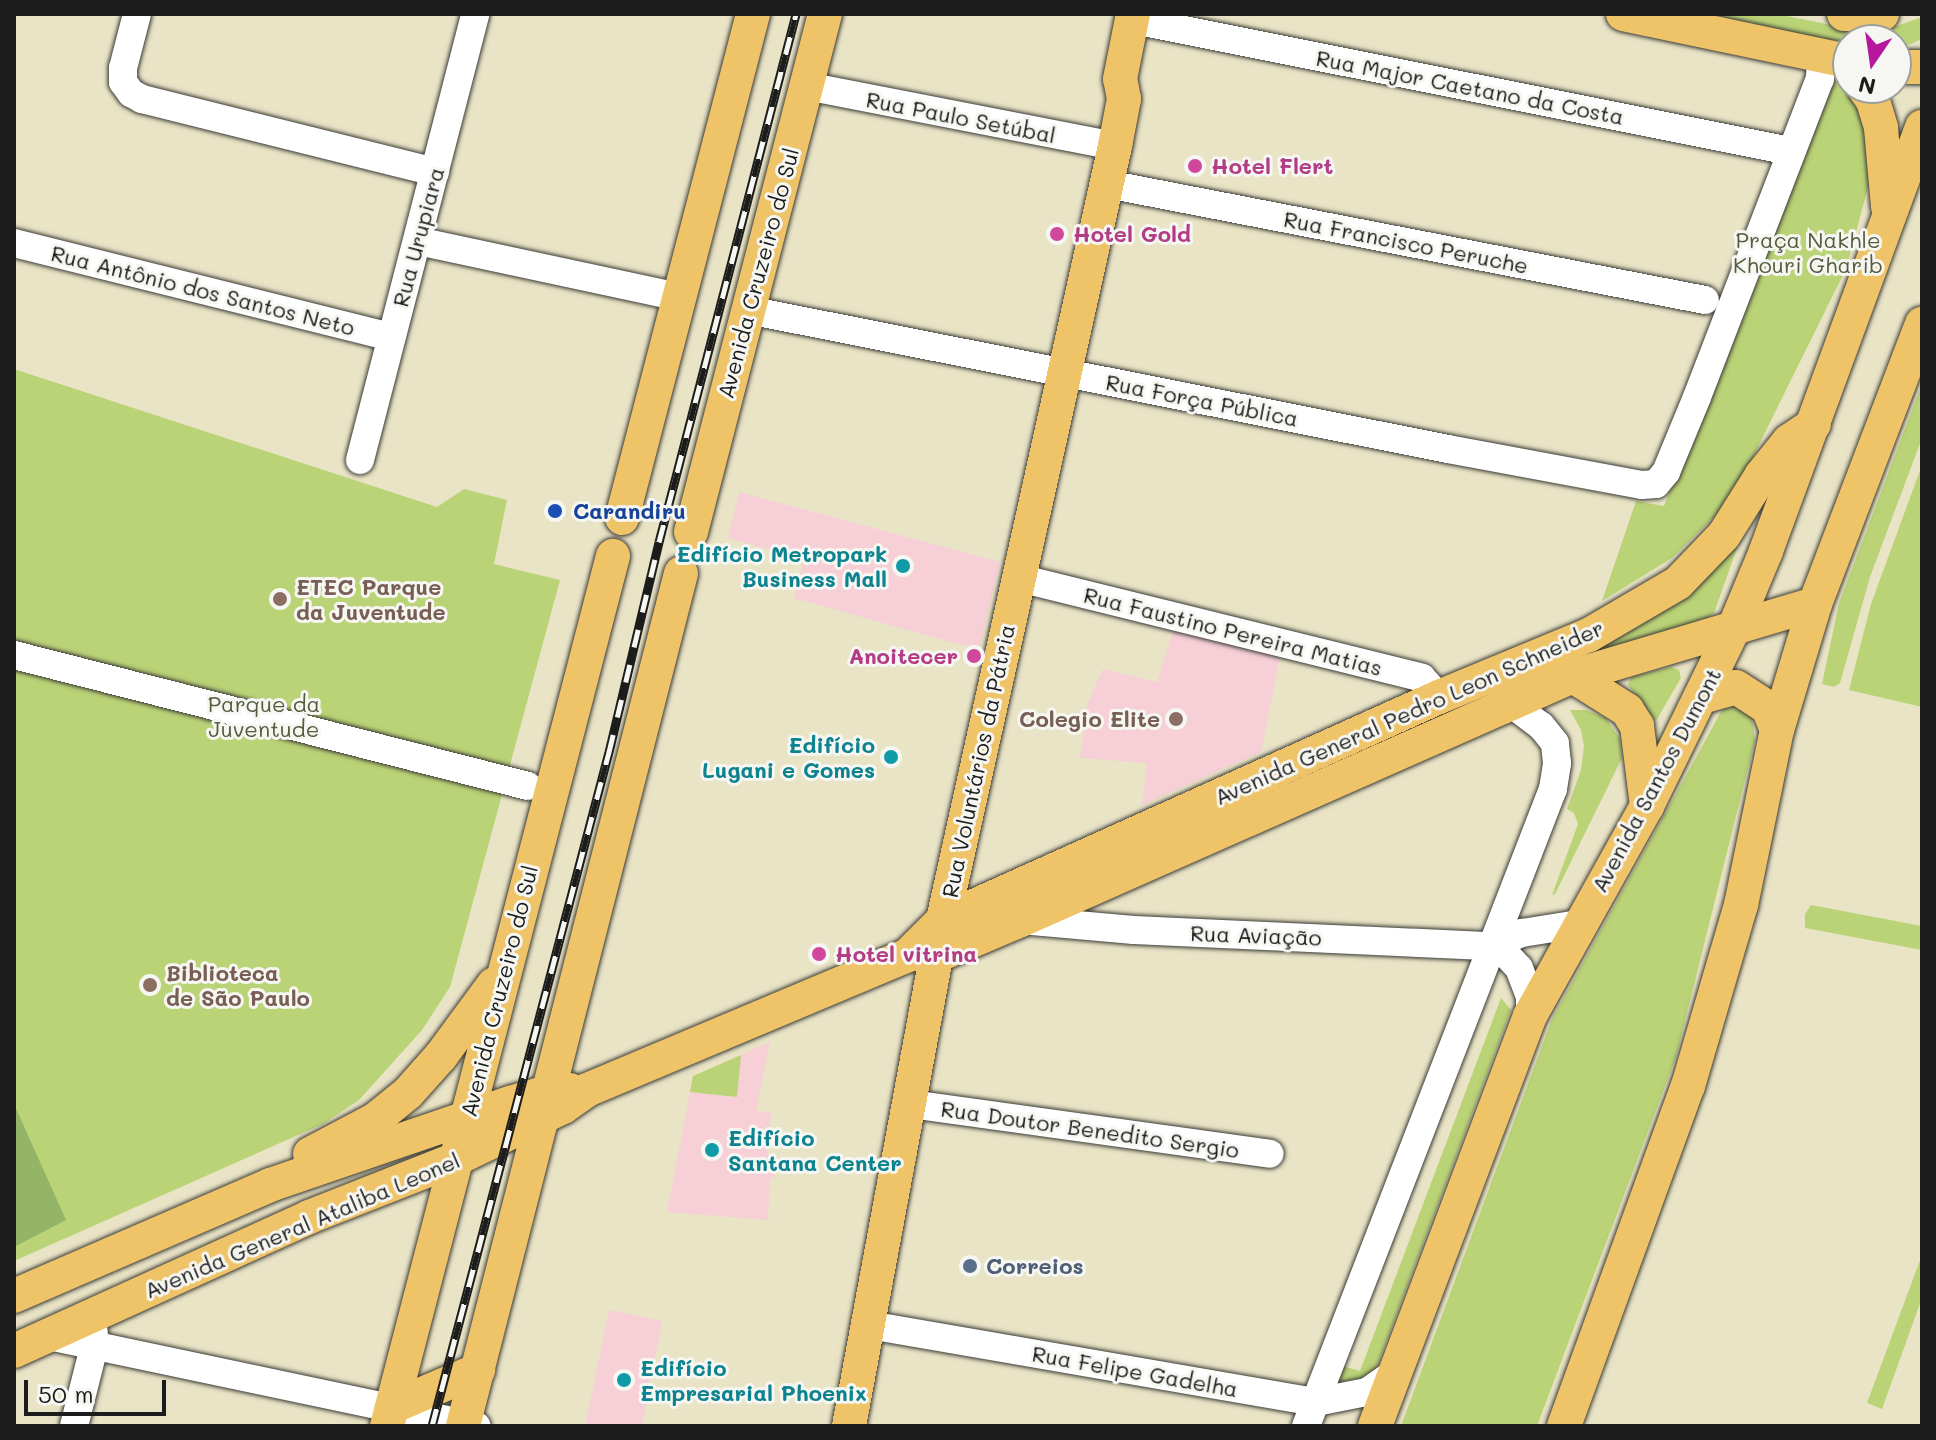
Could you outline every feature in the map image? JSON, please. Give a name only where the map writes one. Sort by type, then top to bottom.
[{"type":"main road","points":[[622,518],[753,14]]},
{"type":"main road","name":"Avenida Cruzeiro do Sul","points":[[691,532],[825,14]]},
{"type":"main road","points":[[1623,14],[1832,61]]},
{"type":"main road","points":[[1844,14],[1882,14]]},
{"type":"main road","name":"Rua Voluntários da Pátria","points":[[849,1426],[911,1104],[922,955],[943,920],[1124,99],[1137,82],[1144,17]]},
{"type":"main road","points":[[1874,104],[1881,128],[1889,219]]},
{"type":"main road","name":"Avenida Santos Dumont","points":[[1375,1426],[1530,1016],[1578,924],[1647,806],[1734,628],[1814,424],[1922,127]]},
{"type":"main road","points":[[1564,1426],[1688,1086],[1741,905],[1777,730],[1815,604],[1922,324]]},
{"type":"main road","name":"Avenida General Pedro Leon Schneider","points":[[943,920],[1439,697],[1589,635],[1678,583],[1724,535],[1761,476],[1789,441],[1814,424]]},
{"type":"main road","name":"Avenida Cruzeiro do Sul","points":[[389,1417],[613,556]]},
{"type":"main road","points":[[468,1425],[478,1370],[681,573]]},
{"type":"main road","name":"Avenida General Pedro Leon Schneider","points":[[922,955],[1021,920],[1573,676],[1815,604]]},
{"type":"main road","points":[[1573,676],[1627,710],[1637,726],[1643,749],[1647,806]]},
{"type":"main road","points":[[1702,697],[1736,687],[1768,708],[1777,730]]},
{"type":"main road","name":"Avenida General Ataliba Leonel","points":[[14,1296],[270,1185],[467,1117],[547,1104],[587,1090],[922,955]]},
{"type":"main road","points":[[270,1185],[302,1158],[376,1119],[408,1093],[441,1056],[503,970]]},
{"type":"main road","name":"Avenida General Ataliba Leonel","points":[[14,1351],[49,1336],[93,1330],[309,1217],[456,1159],[547,1104]]},
{"type":"main road","points":[[47,1282],[79,1298],[93,1330]]},
{"type":"main road","points":[[389,1417],[478,1370]]},
{"type":"street","points":[[137,14],[123,68],[123,82],[131,93],[142,99],[435,172]]},
{"type":"street","name":"Rua Urupiara","points":[[360,460],[475,14]]},
{"type":"street","name":"Rua Major Caetano da Costa","points":[[1144,17],[1790,151]]},
{"type":"street","points":[[1790,151],[1820,79],[1832,67]]},
{"type":"street","name":"Rua Paulo Setúbal","points":[[806,86],[1115,146]]},
{"type":"street","name":"Rua Força Pública","points":[[748,310],[1477,454],[1642,485],[1656,484],[1666,472],[1697,397],[1790,151]]},
{"type":"street","name":"Rua Francisco Peruche","points":[[1107,184],[1705,300]]},
{"type":"street","points":[[418,241],[680,297]]},
{"type":"street","name":"Rua Antônio dos Santos Neto","points":[[14,243],[391,337]]},
{"type":"street","name":"Rua Faustino Pereira Matias","points":[[1019,578],[1422,678],[1439,697]]},
{"type":"street","points":[[14,655],[528,786]]},
{"type":"street","points":[[1311,1414],[1553,789],[1557,763],[1555,743],[1541,726],[1511,703]]},
{"type":"street","name":"Rua Aviação","points":[[1021,920],[1134,930],[1491,946],[1522,933],[1578,924]]},
{"type":"street","points":[[1491,946],[1503,951],[1519,968],[1530,997],[1530,1016]]},
{"type":"street","name":"Rua Doutor Benedito Sergio","points":[[911,1104],[1270,1154]]},
{"type":"street","name":"Rua Felipe Gadelha","points":[[869,1325],[1311,1414],[1367,1392],[1396,1372]]},
{"type":"street","points":[[74,1426],[93,1330],[389,1417],[468,1425]]},
{"type":"shaded area","points":[[739,492],[1000,562],[979,650],[794,598],[804,559],[728,538]]},
{"type":"shaded area","name":"Colegio Elite","points":[[1173,631],[1280,657],[1261,752],[1142,805],[1147,763],[1080,758],[1087,705],[1103,669],[1157,682]]},
{"type":"shaded area","points":[[770,1042],[756,1110],[771,1113],[767,1154],[777,1156],[775,1177],[770,1178],[768,1220],[667,1212],[690,1092],[736,1097],[741,1055]]},
{"type":"shaded area","points":[[609,1310],[662,1321],[642,1426],[585,1426]]},
{"type":"green space","points":[[1709,14],[1777,14],[1832,25],[1832,40]]},
{"type":"green space","points":[[1922,17],[1922,39],[1912,43],[1912,24],[1902,24]]},
{"type":"green space","name":"Praça Nakhle Khouri Gharib","points":[[1832,79],[1832,104],[1862,104],[1877,154],[1846,269],[1747,469],[1722,509],[1672,558],[1602,601],[1636,501],[1664,506]]},
{"type":"green space","name":"Parque da Juventude","points":[[14,369],[437,507],[464,489],[507,500],[494,564],[560,580],[450,987],[422,1030],[359,1100],[323,1124],[14,1261]]},
{"type":"green space","points":[[1922,384],[1922,438],[1870,577],[1840,683],[1834,687],[1822,684],[1839,603]]},
{"type":"green space","points":[[1922,465],[1922,707],[1849,690],[1871,604]]},
{"type":"green space","points":[[1741,537],[1714,613],[1703,621],[977,918],[1629,632],[1670,606]]},
{"type":"green space","points":[[1671,667],[1679,670],[1681,678],[1656,721],[1628,685],[1631,677]]},
{"type":"green space","points":[[1727,701],[1750,706],[1755,740],[1676,1057],[1537,1426],[1401,1426],[1552,1019]]},
{"type":"green space","points":[[1570,710],[1586,710],[1606,718],[1620,739],[1622,758],[1552,895],[1578,824],[1574,813],[1567,809],[1581,770],[1584,746],[1581,730]]},
{"type":"green space","points":[[1811,905],[1922,926],[1922,950],[1805,928],[1805,914]]},
{"type":"green space","points":[[1501,998],[1511,1010],[1373,1377],[1336,1388],[1342,1366],[1360,1371]]},
{"type":"green space","points":[[741,1055],[737,1097],[690,1092],[693,1076]]},
{"type":"green space","points":[[14,1104],[66,1220],[14,1247]]},
{"type":"green space","points":[[1922,1255],[1922,1298],[1882,1409],[1867,1403]]},
{"type":"railway","points":[[432,1426],[609,752],[659,542],[796,14]]},
{"type":"place","name":"Hotel Flert","points":[[1195,166]]},
{"type":"place","name":"Hotel Gold","points":[[1057,234]]},
{"type":"place","name":"Carandiru","points":[[555,511]]},
{"type":"place","name":"Edifício Metropark Business Mall","points":[[903,566]]},
{"type":"place","name":"ETEC Parque da Juventude","points":[[280,599]]},
{"type":"place","name":"Anoitecer","points":[[974,656]]},
{"type":"place","name":"Colegio Elite","points":[[1176,719]]},
{"type":"place","name":"Edifício Lugani e Gomes","points":[[891,757]]},
{"type":"place","name":"Hotel vitrina","points":[[819,954]]},
{"type":"place","name":"Biblioteca de São Paulo","points":[[150,985]]},
{"type":"place","name":"Edifício Santana Center","points":[[712,1150]]},
{"type":"place","name":"Correios","points":[[970,1266]]},
{"type":"place","name":"Edifício Empresarial Phoenix","points":[[624,1380]]}]
